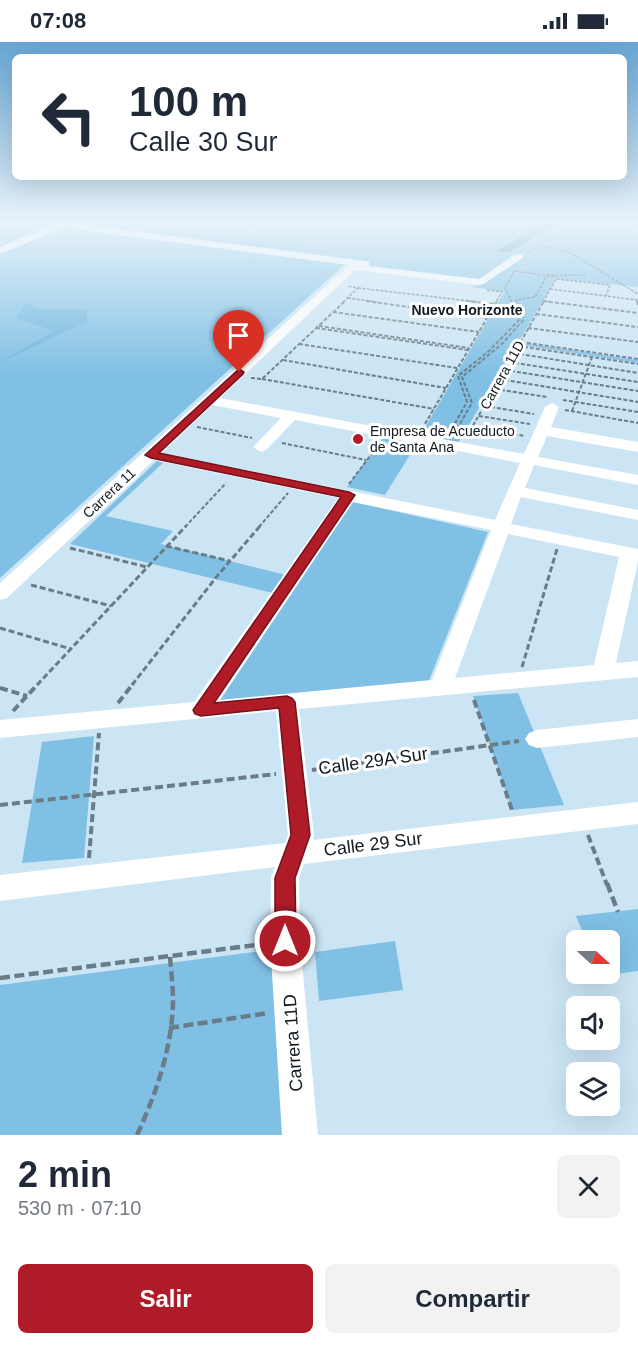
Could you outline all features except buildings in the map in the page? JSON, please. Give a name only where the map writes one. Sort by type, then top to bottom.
[{"type":"street","name":"Carrera 11","points":[[0,594],[347,273]]},
{"type":"street","name":"Carrera 11","points":[[404,273],[481,282],[494,273]]},
{"type":"street","points":[[290,326],[309,323],[351,288]]},
{"type":"street","points":[[254,379],[301,332],[290,326]]},
{"type":"street","points":[[209,400],[638,480]]},
{"type":"street","points":[[261,447],[291,416]]},
{"type":"street","points":[[441,687],[543,416],[638,447]]},
{"type":"street","points":[[151,455],[295,484],[348,491],[502,527],[634,554],[604,671]]},
{"type":"street","points":[[201,710],[348,491]]},
{"type":"street","points":[[515,491],[638,515]]},
{"type":"street","points":[[4,723],[107,714],[201,710],[638,669]]},
{"type":"street","name":"Carrera 11D","points":[[287,702],[301,835],[285,878],[285,941],[300,1135]]},
{"type":"street","points":[[537,739],[638,728]]},
{"type":"street","name":"Calle 29 Sur","points":[[0,888],[638,813]]},
{"type":"path","points":[[513,273],[505,288],[520,319],[489,351],[458,376],[467,402],[449,435],[453,435],[472,403],[462,377],[503,343],[524,319],[516,300],[535,297],[546,277],[586,275]]},
{"type":"path","points":[[534,273],[586,275]]},
{"type":"path","points":[[604,273],[638,294]]},
{"type":"path","points":[[543,301],[638,311],[637,300],[550,289],[556,279],[610,285],[606,296]]},
{"type":"path","points":[[351,288],[495,304]]},
{"type":"path","points":[[254,379],[283,360],[333,312],[351,288]]},
{"type":"path","points":[[351,288],[487,318]]},
{"type":"path","name":"Carrera 11D","points":[[466,438],[550,289]]},
{"type":"path","points":[[421,431],[502,292],[484,290]]},
{"type":"path","points":[[333,312],[479,332]]},
{"type":"path","points":[[536,314],[638,327]]},
{"type":"path","points":[[317,327],[469,349]]},
{"type":"path","points":[[528,327],[638,342]]},
{"type":"path","points":[[520,342],[638,359]]},
{"type":"path","points":[[299,344],[458,368]]},
{"type":"path","points":[[518,346],[638,364]]},
{"type":"path","points":[[514,353],[638,373]]},
{"type":"path","points":[[572,412],[592,357]]},
{"type":"path","points":[[283,360],[446,388]]},
{"type":"path","points":[[509,362],[638,382]]},
{"type":"path","points":[[505,370],[638,391]]},
{"type":"path","points":[[254,379],[434,409]]},
{"type":"path","points":[[499,379],[638,402]]},
{"type":"path","points":[[494,389],[543,416]]},
{"type":"path","points":[[479,416],[543,416],[575,402],[638,412]]},
{"type":"path","points":[[485,406],[543,416]]},
{"type":"path","points":[[472,427],[572,412],[638,423]]},
{"type":"path","points":[[348,491],[383,438]]},
{"type":"path","points":[[4,723],[236,472]]},
{"type":"path","points":[[87,878],[93,794],[107,714],[295,484]]},
{"type":"path","points":[[518,680],[560,539]]},
{"type":"path","points":[[61,546],[147,567]]},
{"type":"path","points":[[166,546],[230,561]]},
{"type":"path","points":[[22,583],[111,606]]},
{"type":"path","points":[[0,628],[71,649]]},
{"type":"path","points":[[468,684],[518,827]]},
{"type":"path","points":[[0,688],[27,696]]},
{"type":"path","name":"Calle 29A Sur","points":[[0,805],[295,772],[537,739]]},
{"type":"path","points":[[581,820],[618,912]]},
{"type":"path","points":[[0,978],[285,941]]},
{"type":"path","points":[[137,1135],[147,1115],[166,1050],[173,1005],[170,956]]},
{"type":"path","points":[[169,1028],[290,1010]]},
{"type":"shaded area","points":[[0,273],[335,273],[0,578]]},
{"type":"shaded area","points":[[419,273],[489,273],[478,281]]},
{"type":"shaded area","points":[[500,273],[638,273],[638,287],[556,279],[458,443],[420,436],[504,292],[471,287],[484,284]]},
{"type":"shaded area","points":[[25,303],[40,309],[87,309],[87,322],[0,362],[54,331],[16,318]]},
{"type":"shaded area","points":[[523,343],[638,360],[638,363],[521,345]]},
{"type":"shaded area","points":[[383,438],[416,445],[385,495],[347,487]]},
{"type":"shaded area","points":[[157,461],[163,463],[106,516],[173,531],[161,544],[286,575],[273,593],[70,544]]},
{"type":"shaded area","points":[[353,502],[488,532],[428,683],[218,701]]},
{"type":"shaded area","points":[[518,693],[564,805],[512,810],[473,696]]},
{"type":"shaded area","points":[[94,736],[84,858],[22,863],[42,742]]},
{"type":"shaded area","points":[[638,909],[638,971],[620,973],[620,930],[582,930],[576,916]]},
{"type":"shaded area","points":[[395,941],[403,990],[319,1001],[315,952]]},
{"type":"shaded area","points":[[278,949],[288,1135],[0,1135],[0,985]]},
{"type":"place","name":"Empresa de Acueducto de Santa Ana","points":[[358,439]]},
{"type":"district","name":"Nuevo Horizonte","points":[[467,310]]},
{"type":"route","points":[[239,372],[151,455],[349,495],[201,710],[287,702],[301,835],[285,878],[285,941]]}]
